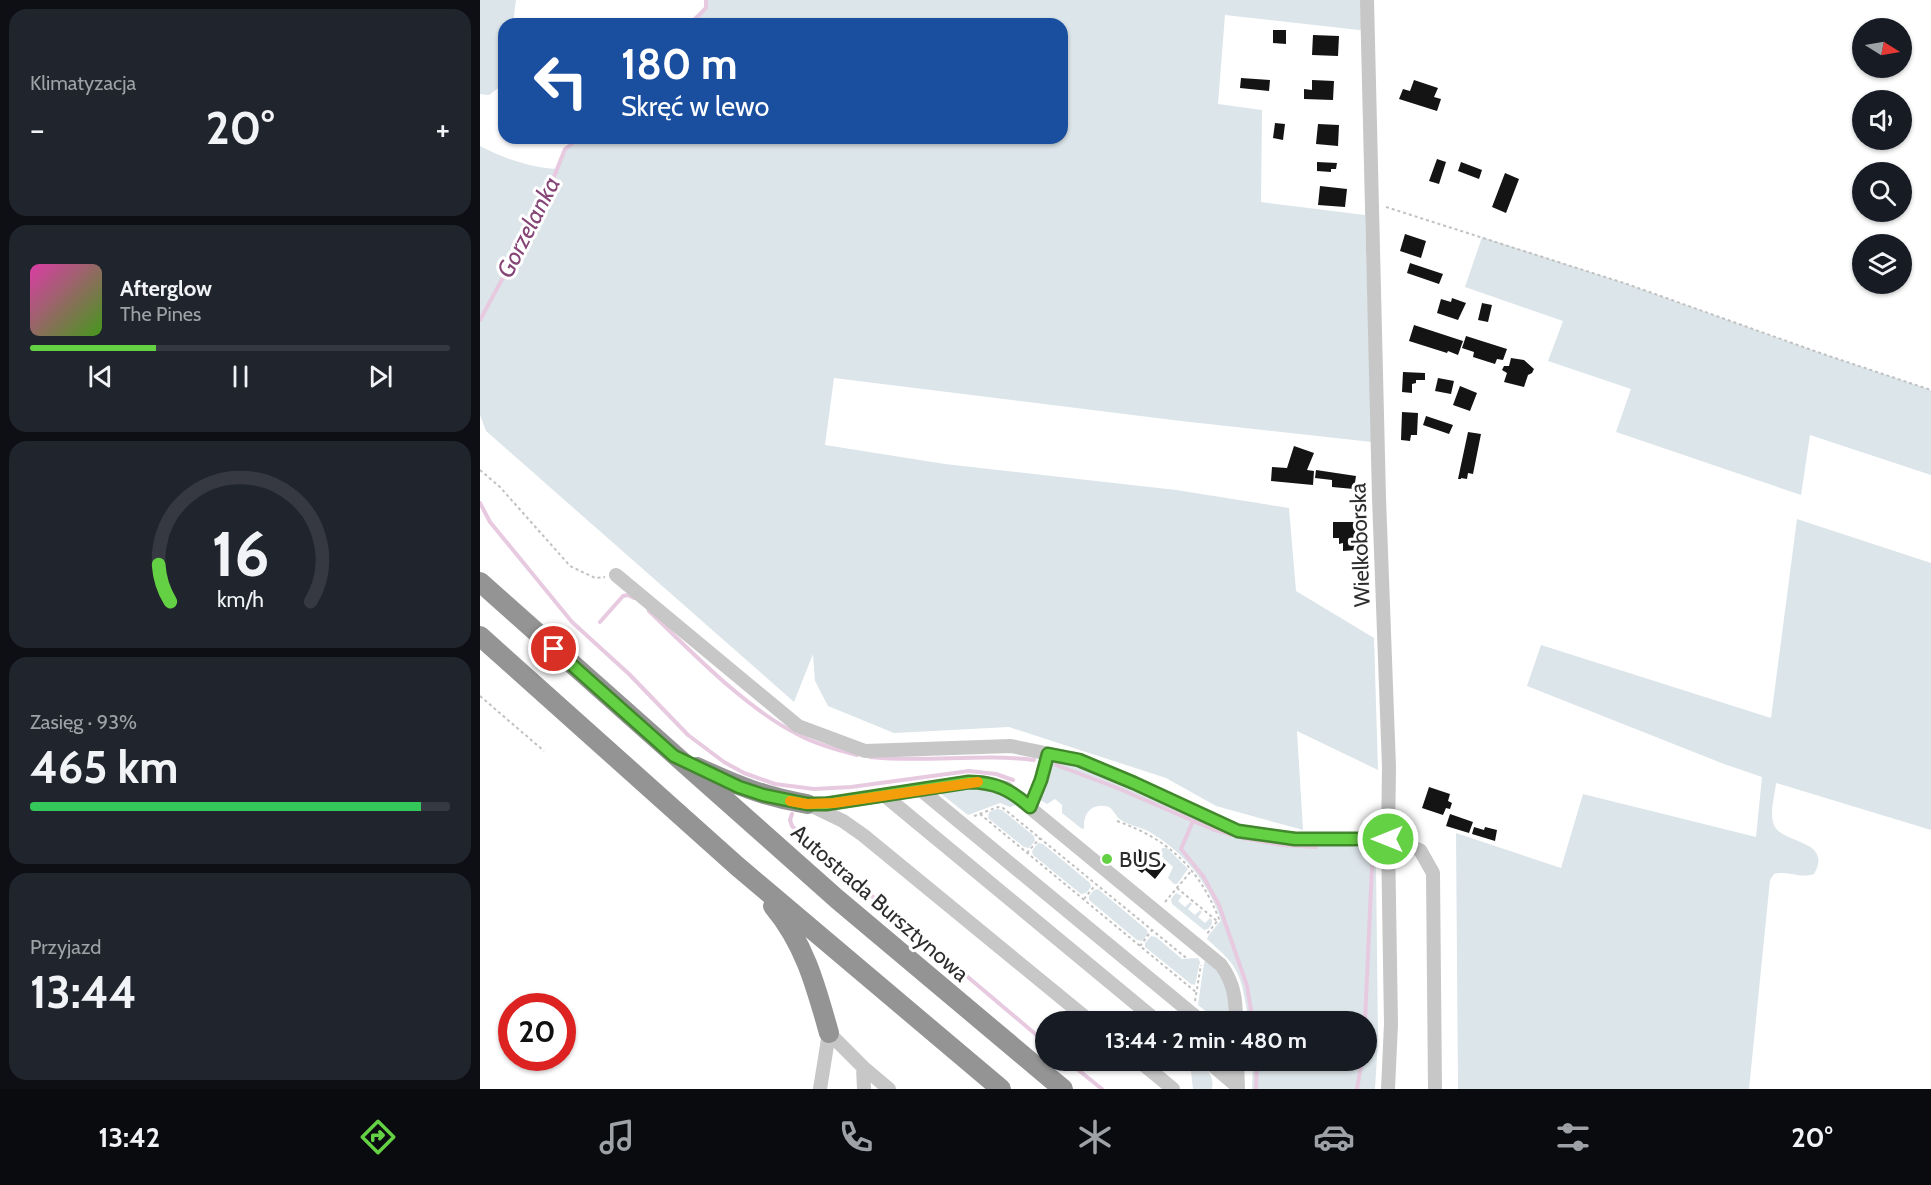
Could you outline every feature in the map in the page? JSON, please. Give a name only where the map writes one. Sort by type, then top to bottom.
[{"type":"highway","name":"Autostrada Bursztynowa","points":[[480,582],[846,906],[1063,1089]]},
{"type":"highway","points":[[480,636],[737,866],[1001,1089]]},
{"type":"highway","points":[[674,756],[739,787],[763,795],[807,804]]},
{"type":"highway","points":[[737,866],[776,910],[804,952],[814,977],[829,1033]]},
{"type":"street","name":"Wielkoborska","points":[[1367,0],[1379,498],[1389,767],[1391,1024],[1388,1089]]},
{"type":"street","points":[[616,575],[798,726],[865,751],[1011,746],[1090,765],[1238,831],[1295,839],[1388,839],[1420,850],[1433,873],[1435,1089]]},
{"type":"street","points":[[1030,807],[1048,754]]},
{"type":"street","points":[[807,804],[834,803],[969,782],[982,782],[1006,788],[1221,965],[1233,986],[1236,1011]]},
{"type":"street","points":[[921,790],[1189,1011]]},
{"type":"street","points":[[884,795],[1145,1011]]},
{"type":"street","points":[[807,804],[843,821],[863,835],[1078,1011]]},
{"type":"street","points":[[829,1033],[862,1067],[889,1089]]},
{"type":"street","points":[[820,1089],[829,1033]]},
{"type":"street","points":[[862,1067],[864,1089]]},
{"type":"street","points":[[1151,1071],[1173,1089]]},
{"type":"street","points":[[1219,1071],[1238,1088]]},
{"type":"street","points":[[1237,1071],[1238,1088]]},
{"type":"path","points":[[1372,203],[1627,284],[1931,390]]},
{"type":"path","points":[[480,470],[500,487],[570,566],[595,578],[616,575]]},
{"type":"path","points":[[480,696],[544,751]]},
{"type":"path","points":[[968,819],[1001,806],[1185,957],[1196,953]]},
{"type":"path","points":[[980,814],[1197,993]]},
{"type":"path","points":[[1117,821],[1153,836],[1172,850],[1192,870],[1219,919],[1204,938]]},
{"type":"path","points":[[1027,853],[1040,838]]},
{"type":"path","points":[[1165,903],[1192,870]]},
{"type":"path","points":[[1083,899],[1096,884]]},
{"type":"path","points":[[1177,888],[1217,921]]},
{"type":"path","points":[[1140,946],[1152,930]]},
{"type":"path","points":[[1195,1005],[1203,959]]},
{"type":"shaded area","points":[[480,0],[516,0],[514,18],[498,18],[498,88],[489,95],[480,94]]},
{"type":"shaded area","points":[[706,0],[1367,0],[1368,31],[1225,15],[1218,104],[1262,110],[1261,202],[1365,215],[1372,442],[834,378],[825,445],[945,464],[1176,490],[1289,508],[1296,591],[1374,638],[1378,770],[1297,731],[1303,830],[1216,806],[1166,778],[1009,727],[894,733],[828,706],[815,681],[813,654],[794,702],[486,431],[480,415],[480,146],[517,162],[557,169],[565,149],[572,144],[1068,144],[1068,18],[696,18],[706,9]]},
{"type":"shaded area","points":[[1482,237],[1627,284],[1931,390],[1931,475],[1810,435],[1801,495],[1616,432],[1631,389],[1548,361],[1563,321],[1465,287]]},
{"type":"shaded area","points":[[1797,519],[1931,563],[1931,830],[1776,783],[1772,810],[1774,825],[1786,836],[1812,848],[1817,854],[1818,863],[1814,874],[1803,876],[1780,873],[1774,874],[1770,880],[1749,1089],[1458,1089],[1456,833],[1561,868],[1583,794],[1756,837],[1762,777],[1527,686],[1541,645],[1771,718]]},
{"type":"shaded area","points":[[1060,760],[1194,817],[1363,848],[1371,853],[1376,861],[1378,1040],[1377,1056],[1377,1011],[1247,1011],[1243,988],[1237,973],[1228,959],[1207,939],[1221,920],[1209,893],[1193,869],[1161,839],[1121,820],[1109,807],[1093,807],[1087,813],[1082,829],[1062,813],[1062,805],[1055,799],[1047,804],[1040,800],[1051,765]]},
{"type":"shaded area","points":[[977,787],[1001,792],[1019,804],[1010,807],[1000,803],[968,815],[940,793]]},
{"type":"shaded area","points":[[1002,810],[1034,836],[1035,841],[1029,848],[1024,847],[988,818],[989,812]]},
{"type":"shaded area","points":[[1038,843],[1043,844],[1090,883],[1091,887],[1086,893],[1081,894],[1033,855],[1032,851]]},
{"type":"shaded area","points":[[1162,848],[1167,848],[1188,869],[1177,884],[1168,878],[1173,867],[1160,855]]},
{"type":"shaded area","points":[[1098,889],[1147,930],[1148,934],[1142,941],[1137,940],[1089,900],[1089,896]]},
{"type":"shaded area","points":[[1176,893],[1182,896],[1178,901],[1185,907],[1190,902],[1192,904],[1188,909],[1195,915],[1200,910],[1202,912],[1198,917],[1205,923],[1210,918],[1212,920],[1208,929],[1204,930],[1172,904],[1171,899]]},
{"type":"shaded area","points":[[1151,936],[1156,937],[1182,959],[1198,958],[1200,962],[1195,985],[1145,947],[1145,943]]},
{"type":"shaded area","points":[[1206,959],[1223,981],[1230,1011],[1206,1011],[1198,1005]]},
{"type":"shaded area","points":[[1191,1071],[1207,1071],[1212,1081],[1212,1089],[1193,1089]]},
{"type":"shaded area","points":[[1253,1071],[1376,1071],[1375,1089],[1252,1089]]},
{"type":"building","points":[[1273,30],[1286,30],[1286,44],[1273,43]]},
{"type":"building","points":[[1313,35],[1339,36],[1338,56],[1312,55]]},
{"type":"building","points":[[1241,78],[1270,80],[1269,91],[1240,88]]},
{"type":"building","points":[[1312,80],[1334,81],[1333,100],[1304,99],[1304,89],[1312,90]]},
{"type":"building","points":[[1414,80],[1438,88],[1434,97],[1441,99],[1437,111],[1399,99],[1403,89],[1410,91]]},
{"type":"building","points":[[1275,123],[1285,124],[1283,140],[1273,138]]},
{"type":"building","points":[[1318,124],[1339,125],[1338,146],[1316,144]]},
{"type":"building","points":[[1437,159],[1446,162],[1439,184],[1429,181]]},
{"type":"building","points":[[1317,162],[1337,163],[1336,169],[1331,169],[1331,172],[1317,171]]},
{"type":"building","points":[[1461,162],[1482,170],[1479,179],[1458,171]]},
{"type":"building","points":[[1505,173],[1519,179],[1506,213],[1492,207]]},
{"type":"building","points":[[1320,186],[1347,189],[1345,207],[1318,205]]},
{"type":"building","points":[[1405,234],[1426,241],[1421,258],[1400,251]]},
{"type":"building","points":[[1410,263],[1443,274],[1439,284],[1407,273]]},
{"type":"building","points":[[1452,298],[1466,303],[1458,320],[1437,313],[1441,299],[1451,302]]},
{"type":"building","points":[[1482,303],[1492,305],[1488,322],[1478,320]]},
{"type":"building","points":[[1414,325],[1463,341],[1458,355],[1409,341]]},
{"type":"building","points":[[1466,336],[1507,349],[1503,360],[1497,359],[1495,364],[1473,357],[1474,352],[1462,348]]},
{"type":"building","points":[[1511,358],[1524,360],[1534,369],[1528,375],[1524,387],[1504,382],[1507,373],[1502,370],[1504,366],[1509,366]]},
{"type":"building","points":[[1403,372],[1425,373],[1425,380],[1416,380],[1416,383],[1412,384],[1412,393],[1402,392]]},
{"type":"building","points":[[1438,378],[1454,381],[1451,394],[1435,391]]},
{"type":"building","points":[[1460,386],[1477,393],[1470,411],[1453,405]]},
{"type":"building","points":[[1402,412],[1418,413],[1417,435],[1411,435],[1410,441],[1401,440]]},
{"type":"building","points":[[1426,416],[1453,425],[1449,434],[1423,425]]},
{"type":"building","points":[[1468,432],[1481,434],[1473,474],[1468,473],[1467,479],[1458,479]]},
{"type":"building","points":[[1294,446],[1314,453],[1307,470],[1314,471],[1313,485],[1271,481],[1272,467],[1287,468]]},
{"type":"building","points":[[1316,470],[1356,476],[1354,489],[1332,487],[1332,480],[1315,478]]},
{"type":"building","points":[[1333,522],[1355,522],[1356,550],[1343,551],[1343,543],[1339,544],[1339,538],[1333,538]]},
{"type":"building","points":[[1429,787],[1450,794],[1448,801],[1452,803],[1450,809],[1446,808],[1443,815],[1422,808]]},
{"type":"building","points":[[1450,814],[1473,822],[1469,833],[1446,826]]},
{"type":"building","points":[[1474,827],[1497,830],[1495,841],[1472,834]]},
{"type":"building","points":[[1139,849],[1152,859],[1155,856],[1166,865],[1155,879],[1145,870],[1142,873],[1128,863]]},
{"type":"waterway","name":"Gorzelanka","points":[[696,18],[706,8],[706,0]]},
{"type":"waterway","name":"Gorzelanka","points":[[480,320],[544,202],[565,149],[572,144]]},
{"type":"waterway","points":[[480,503],[490,522],[572,622],[629,674],[688,735],[724,762],[744,773],[775,784],[814,789],[851,787],[969,771],[996,774],[1013,780]]},
{"type":"waterway","points":[[600,622],[623,596],[628,595],[634,598]]},
{"type":"waterway","points":[[649,611],[719,678],[777,723],[804,738],[857,755]]},
{"type":"waterway","points":[[870,757],[891,759],[993,757],[1034,760]]},
{"type":"waterway","points":[[1056,765],[1115,787],[1212,829],[1232,835]]},
{"type":"waterway","points":[[792,814],[790,820],[792,826],[821,853],[1035,1034]]},
{"type":"waterway","points":[[1193,821],[1181,849],[1203,876],[1219,905],[1247,986],[1251,1011]]},
{"type":"waterway","points":[[1242,838],[1283,845],[1316,847]]},
{"type":"waterway","points":[[1365,1011],[1372,866]]},
{"type":"waterway","points":[[1080,1071],[1102,1089]]},
{"type":"waterway","points":[[1256,1089],[1257,1071]]},
{"type":"waterway","points":[[1357,1089],[1360,1071]]},
{"type":"slow traffic","points":[[790,801],[807,804],[834,803],[978,782]]},
{"type":"place","name":"BUS","points":[[1107,859]]},
{"type":"route","points":[[554,649],[674,756],[739,787],[786,801],[826,804],[969,782],[982,782],[1006,788],[1030,807],[1048,754],[1079,760],[1238,831],[1295,839],[1388,839]]}]
